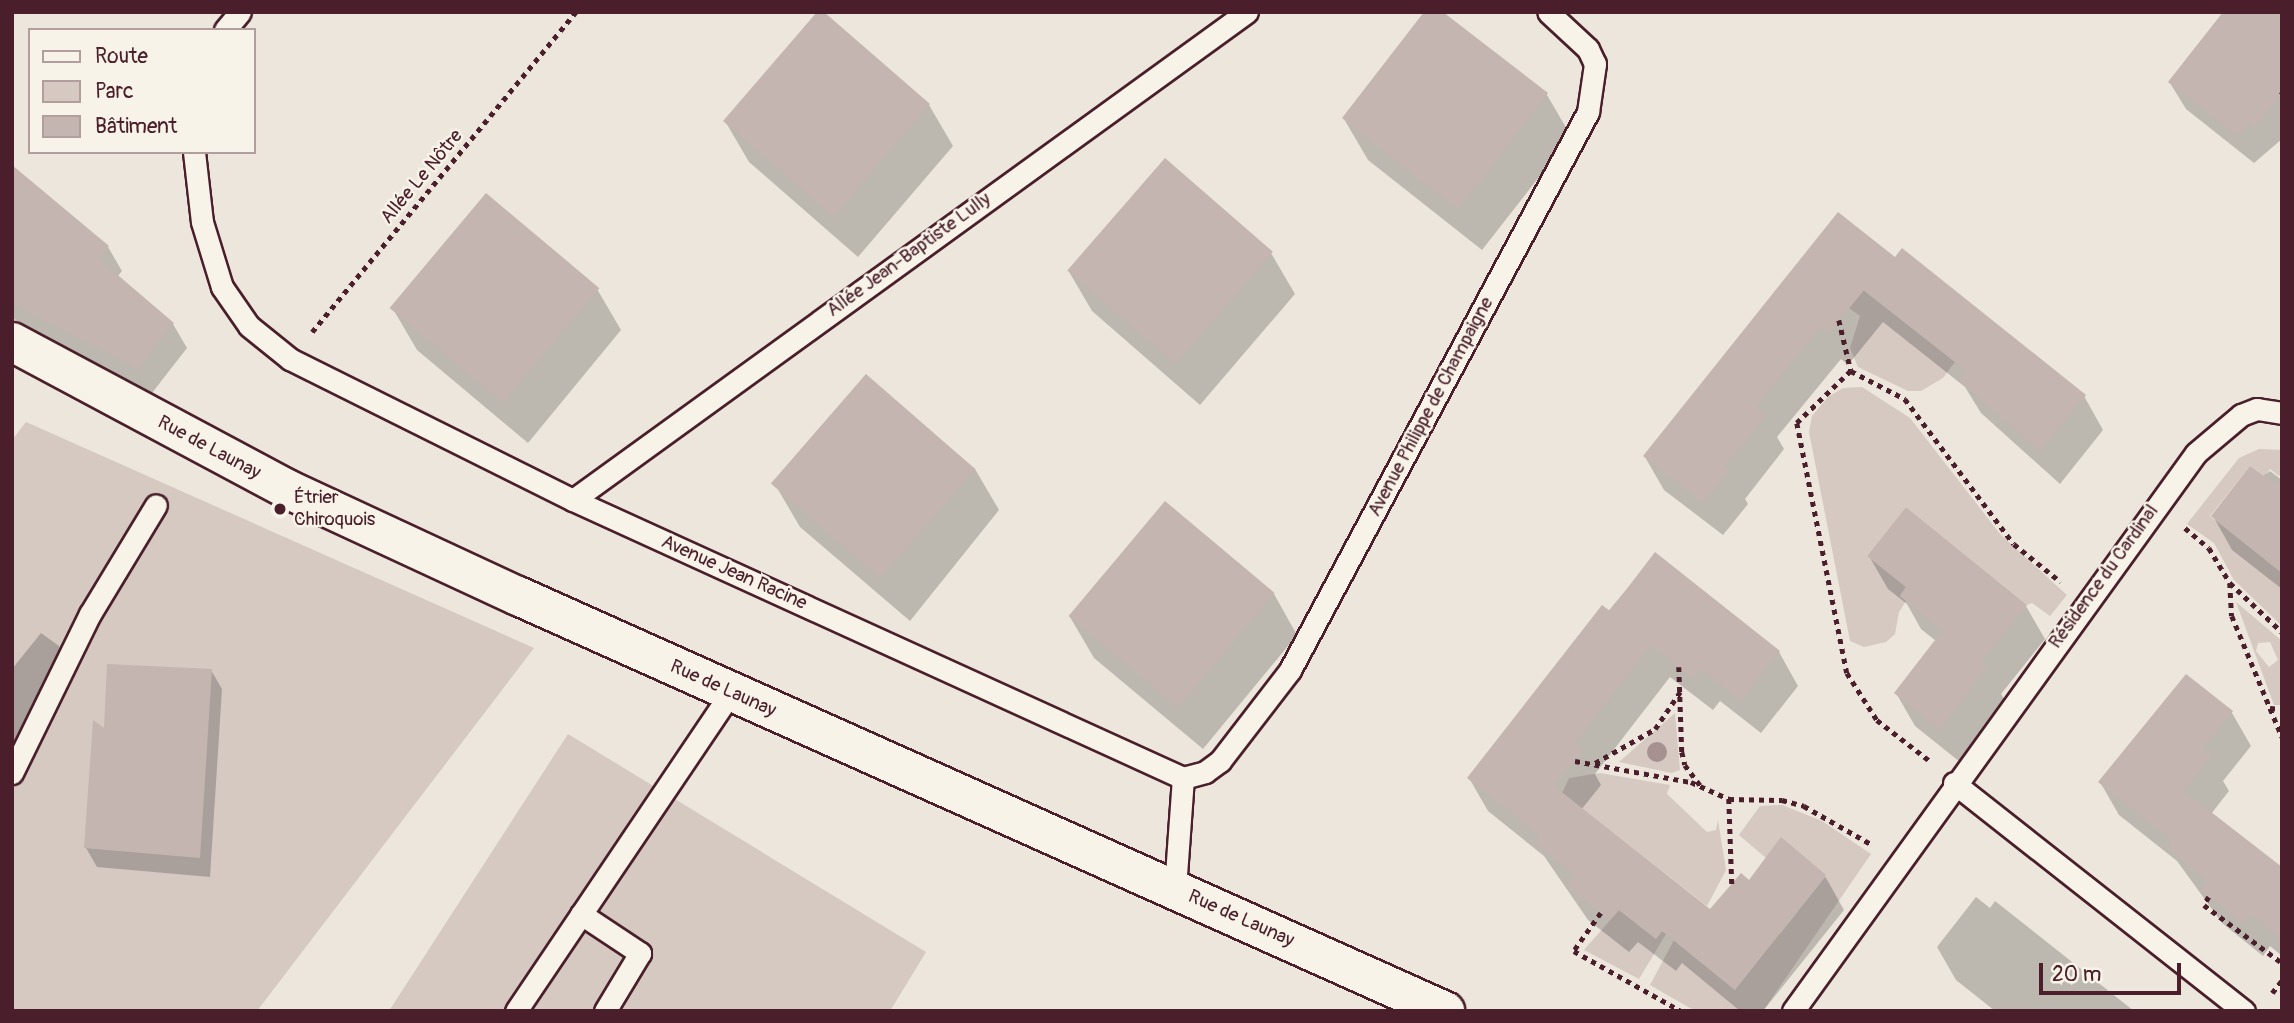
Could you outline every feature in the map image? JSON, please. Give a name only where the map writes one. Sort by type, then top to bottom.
[{"type":"street","name":"Rue de Launay","points":[[12,342],[287,489],[991,811],[1175,889],[1444,1011]]},
{"type":"lane","points":[[227,28],[240,12]]},
{"type":"lane","name":"Allée Jean-Baptiste Lully","points":[[573,500],[1247,12]]},
{"type":"lane","name":"Avenue Philippe de Champaigne","points":[[1183,778],[1205,772],[1220,761],[1290,670],[1588,112],[1595,64],[1588,49],[1548,12]]},
{"type":"lane","name":"Avenue Jean Racine","points":[[194,154],[202,222],[222,287],[249,326],[290,359],[573,500],[1183,778]]},
{"type":"lane","name":"Résidence du Cardinal","points":[[1793,1011],[1954,783],[2196,453],[2224,427],[2257,410],[2282,413]]},
{"type":"lane","points":[[12,773],[90,614],[156,505]]},
{"type":"lane","points":[[516,1011],[731,692]]},
{"type":"lane","points":[[1175,889],[1183,778]]},
{"type":"lane","points":[[1954,783],[2244,1011]]},
{"type":"lane","points":[[581,914],[640,953],[605,1011]]},
{"type":"path","name":"Allée Le Nôtre","points":[[290,359],[576,12]]},
{"type":"path","points":[[1839,320],[1851,371],[1905,399],[2014,544],[2086,602]]},
{"type":"path","points":[[1851,371],[1797,423],[1847,673],[1864,705],[1877,720],[1954,783]]},
{"type":"path","points":[[2157,506],[2208,548],[2230,583],[2282,632]]},
{"type":"path","points":[[2230,583],[2232,616],[2282,737]]},
{"type":"path","points":[[1679,667],[1682,752],[1685,765],[1701,787]]},
{"type":"path","points":[[1593,764],[1655,729],[1680,692]]},
{"type":"path","points":[[2270,708],[2282,709]]},
{"type":"path","points":[[1575,761],[1701,787],[1729,799],[1782,800],[1804,806],[1899,861]]},
{"type":"path","points":[[1729,799],[1732,884]]},
{"type":"path","points":[[2209,897],[2204,905],[2282,963]]},
{"type":"path","points":[[1601,913],[1574,951],[1681,1011]]},
{"type":"green space","points":[[1863,290],[1955,362],[1943,378],[1921,391],[1908,391],[1858,367],[1850,348],[1860,316],[1849,308]]},
{"type":"green space","points":[[1862,387],[1910,418],[2000,534],[2067,595],[2050,616],[2032,603],[2027,605],[1906,507],[1867,556],[1906,587],[1900,596],[1906,601],[1899,612],[1895,634],[1886,642],[1864,647],[1850,641],[1809,432],[1812,416],[1828,397],[1843,388]]},
{"type":"green space","points":[[26,422],[534,648],[257,1011],[12,1011],[12,440]]},
{"type":"green space","points":[[2259,449],[2282,450],[2282,472],[2279,476],[2270,469],[2265,476],[2250,466],[2210,516],[2282,573],[2282,626],[2234,580],[2214,543],[2187,524],[2239,458]]},
{"type":"green space","points":[[2236,602],[2282,641],[2282,705],[2274,705]],"holes":[[[2270,642],[2278,660],[2269,667],[2256,651],[2258,643]]]},
{"type":"green space","points":[[1675,713],[1680,770],[1672,773],[1619,762]]},
{"type":"green space","points":[[568,734],[926,952],[890,1011],[389,1011]]},
{"type":"green space","points":[[1600,773],[1670,785],[1667,794],[1707,832],[1716,830],[1718,820],[1726,870],[1707,906],[1562,793],[1569,778]]},
{"type":"green space","points":[[1782,805],[1822,821],[1871,854],[1763,1011],[1695,1011],[1650,985],[1674,940],[1735,990],[1774,929],[1780,934],[1826,876],[1766,858],[1739,835],[1760,806]]},
{"type":"green space","points":[[1619,910],[1656,939],[1662,931],[1666,934],[1639,979],[1584,950]]},
{"type":"building","points":[[817,12],[824,12],[930,104],[834,217],[723,121]]},
{"type":"building","points":[[1424,12],[1443,12],[1548,93],[1458,210],[1342,118]]},
{"type":"building","points":[[2223,12],[2282,12],[2282,93],[2255,127],[2250,123],[2238,137],[2168,82]]},
{"type":"building","points":[[1165,158],[1273,252],[1175,364],[1067,270]]},
{"type":"building","points":[[12,165],[109,246],[99,259],[174,323],[138,369],[12,303]]},
{"type":"building","points":[[486,193],[599,288],[503,403],[390,308]]},
{"type":"building","points":[[1838,212],[1895,257],[1902,248],[2086,395],[2040,452],[1959,380],[1965,370],[1864,290],[1829,333],[1821,327],[1756,406],[1767,415],[1725,466],[1730,470],[1703,503],[1643,456]]},
{"type":"building","points":[[866,374],[975,469],[880,579],[771,483]]},
{"type":"building","points":[[2250,466],[2282,488],[2282,573],[2211,516]]},
{"type":"building","points":[[1165,501],[1275,593],[1178,708],[1069,616]]},
{"type":"building","points":[[1906,507],[2027,605],[1981,662],[1988,667],[1940,730],[1894,693],[1942,631],[1900,596],[1906,587],[1867,556]]},
{"type":"building","points":[[1655,552],[1780,651],[1741,701],[1701,669],[1693,678],[1651,645],[1575,743],[1583,750],[1554,786],[1710,909],[1741,873],[1749,880],[1781,837],[1826,875],[1735,990],[1662,931],[1656,939],[1619,910],[1610,920],[1567,886],[1574,874],[1535,843],[1540,836],[1467,778],[1602,605],[1610,611]]},
{"type":"building","points":[[107,664],[212,669],[200,858],[84,848],[93,720],[104,728]]},
{"type":"building","points":[[2186,674],[2233,711],[2203,749],[2211,756],[2184,791],[2282,867],[2282,939],[2251,914],[2243,924],[2201,890],[2207,881],[2168,848],[2172,840],[2098,782]]},
{"type":"place","name":"Étrier Chiroquois","points":[[280,509]]}]
